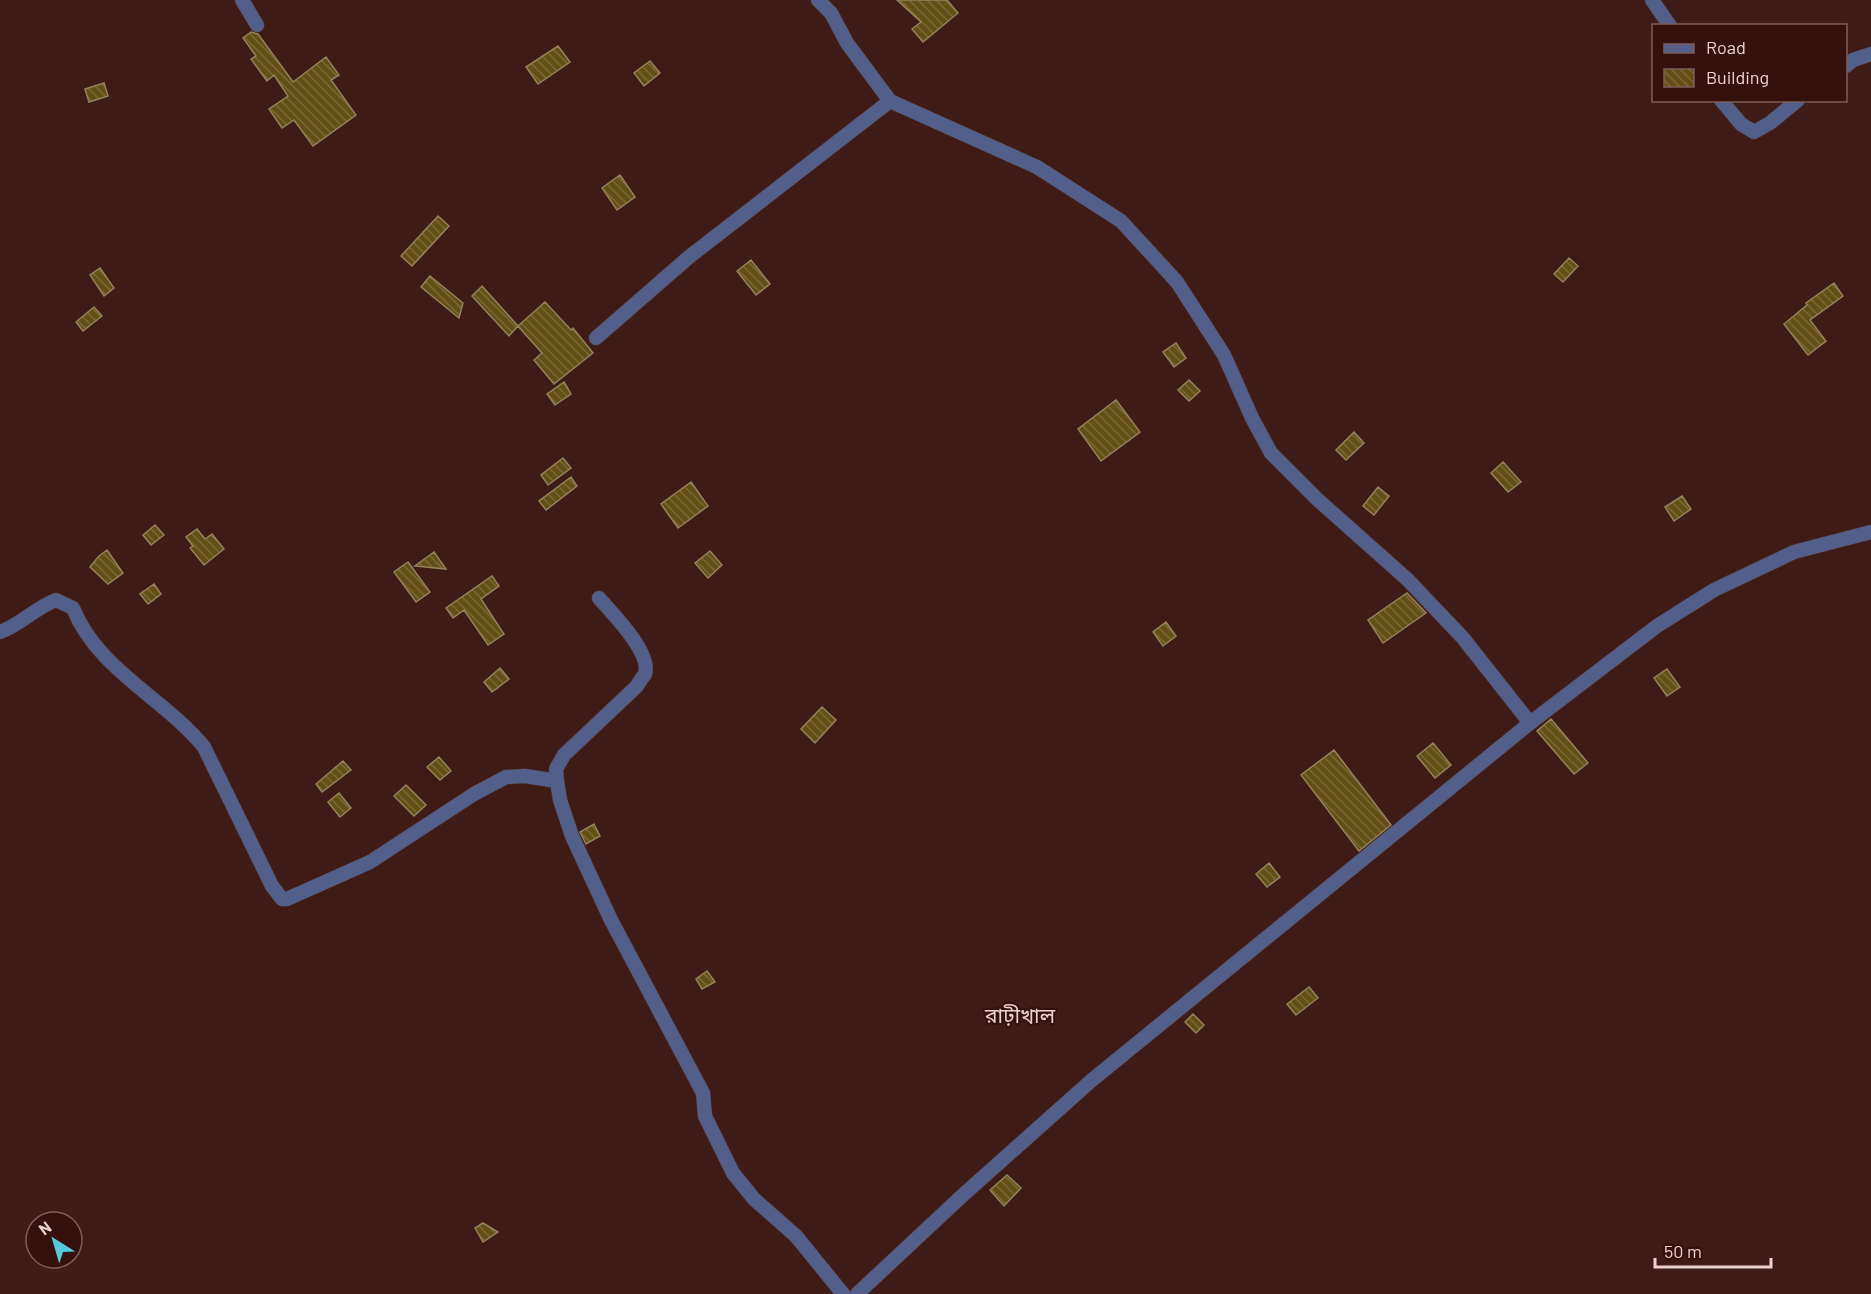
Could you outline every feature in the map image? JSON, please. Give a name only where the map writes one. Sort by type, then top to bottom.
[{"type":"street","points":[[242,0],[257,25]]},
{"type":"street","points":[[818,0],[831,13],[847,43],[890,101],[1037,167],[1121,221],[1183,291],[1224,355],[1252,418],[1271,453],[1317,499],[1408,580],[1462,638],[1530,723]]},
{"type":"street","points":[[1652,0],[1669,24]]},
{"type":"street","points":[[1847,64],[1871,54]]},
{"type":"street","points":[[597,338],[689,257],[890,101]]},
{"type":"street","points":[[1723,102],[1741,124],[1754,132],[1770,123],[1796,102]]},
{"type":"street","points":[[857,1294],[963,1195],[1092,1080],[1530,723],[1657,626],[1714,590],[1794,552],[1871,532]]},
{"type":"street","points":[[599,598],[639,647],[645,663],[645,673],[637,686],[564,755],[556,769],[560,800],[572,836],[611,920],[704,1093],[705,1116],[733,1173],[754,1199],[796,1236],[843,1294]]},
{"type":"street","points":[[0,632],[42,605],[56,600],[73,608],[79,623],[106,659],[189,729],[204,747],[276,894],[282,898],[287,898],[370,862],[474,794],[506,777],[525,776],[556,781]]},
{"type":"building","points":[[897,0],[947,0],[958,13],[923,42],[912,29],[921,22]]},
{"type":"building","points":[[251,32],[258,34],[293,82],[326,57],[339,75],[331,80],[356,115],[313,146],[294,120],[282,128],[269,109],[288,96],[274,75],[267,81],[251,59],[256,56],[243,38]]},
{"type":"building","points":[[558,46],[570,62],[538,84],[526,67]]},
{"type":"building","points":[[650,61],[660,73],[644,86],[634,73]]},
{"type":"building","points":[[104,83],[108,96],[89,102],[85,89]]},
{"type":"building","points":[[620,175],[635,197],[617,210],[602,188]]},
{"type":"building","points":[[438,216],[449,226],[412,266],[401,256]]},
{"type":"building","points":[[1569,258],[1578,266],[1563,282],[1554,274]]},
{"type":"building","points":[[751,260],[770,284],[756,295],[737,271]]},
{"type":"building","points":[[100,268],[114,288],[104,296],[90,275]]},
{"type":"building","points":[[430,276],[463,303],[459,318],[421,287]]},
{"type":"building","points":[[1834,283],[1843,296],[1810,320],[1826,341],[1808,355],[1784,324],[1807,305],[1806,303]]},
{"type":"building","points":[[482,286],[518,326],[509,336],[472,296]]},
{"type":"building","points":[[545,302],[571,330],[573,328],[593,353],[554,384],[534,360],[542,353],[518,326]]},
{"type":"building","points":[[94,307],[102,316],[83,331],[76,322]]},
{"type":"building","points":[[1176,343],[1186,358],[1174,367],[1163,352]]},
{"type":"building","points":[[1189,380],[1200,391],[1189,401],[1178,390]]},
{"type":"building","points":[[564,382],[571,394],[555,405],[547,394]]},
{"type":"building","points":[[1116,400],[1140,432],[1101,461],[1078,429]]},
{"type":"building","points":[[1354,432],[1364,443],[1346,460],[1336,450]]},
{"type":"building","points":[[563,458],[571,468],[548,485],[541,475]]},
{"type":"building","points":[[1503,462],[1521,482],[1508,492],[1491,473]]},
{"type":"building","points":[[571,477],[577,486],[546,510],[539,501]]},
{"type":"building","points":[[691,482],[708,506],[678,528],[661,504]]},
{"type":"building","points":[[1378,487],[1389,496],[1374,515],[1363,506]]},
{"type":"building","points":[[1682,496],[1691,509],[1674,521],[1665,507]]},
{"type":"building","points":[[155,525],[164,535],[151,545],[143,535]]},
{"type":"building","points":[[197,529],[205,539],[212,534],[224,549],[204,565],[190,548],[193,546],[186,537]]},
{"type":"building","points":[[107,550],[123,573],[108,584],[90,567]]},
{"type":"building","points":[[710,551],[722,565],[708,578],[695,563]]},
{"type":"building","points":[[434,552],[446,569],[415,566]]},
{"type":"building","points":[[408,562],[430,592],[416,602],[394,572]]},
{"type":"building","points":[[492,576],[499,586],[481,599],[504,634],[488,645],[464,610],[453,618],[446,608]]},
{"type":"building","points":[[154,584],[161,594],[148,604],[140,594]]},
{"type":"building","points":[[1407,593],[1426,613],[1383,643],[1368,620]]},
{"type":"building","points":[[1166,622],[1176,636],[1163,646],[1153,632]]},
{"type":"building","points":[[500,668],[509,679],[492,692],[484,682]]},
{"type":"building","points":[[1667,669],[1680,687],[1667,696],[1654,678]]},
{"type":"building","points":[[822,707],[836,720],[815,743],[801,729]]},
{"type":"building","points":[[1551,719],[1588,763],[1574,774],[1537,731]]},
{"type":"building","points":[[1433,743],[1451,765],[1435,778],[1417,756]]},
{"type":"building","points":[[1334,750],[1391,825],[1359,851],[1301,775]]},
{"type":"building","points":[[439,757],[451,771],[440,780],[427,767]]},
{"type":"building","points":[[343,761],[351,770],[322,792],[316,784]]},
{"type":"building","points":[[406,785],[426,805],[414,816],[394,796]]},
{"type":"building","points":[[339,793],[351,808],[340,817],[328,802]]},
{"type":"building","points":[[594,824],[600,836],[586,844],[580,832]]},
{"type":"building","points":[[1269,863],[1280,877],[1267,887],[1256,874]]},
{"type":"building","points":[[707,971],[715,982],[702,989],[696,979]]},
{"type":"building","points":[[1309,987],[1318,998],[1296,1015],[1287,1004]]},
{"type":"building","points":[[1193,1014],[1204,1025],[1196,1033],[1185,1022]]},
{"type":"building","points":[[1007,1175],[1021,1188],[1004,1206],[990,1190]]},
{"type":"building","points":[[483,1223],[498,1232],[483,1242],[475,1228]]},
{"type":"district","name":"রাঢ়ীখাল","points":[[1020,1016]]}]
